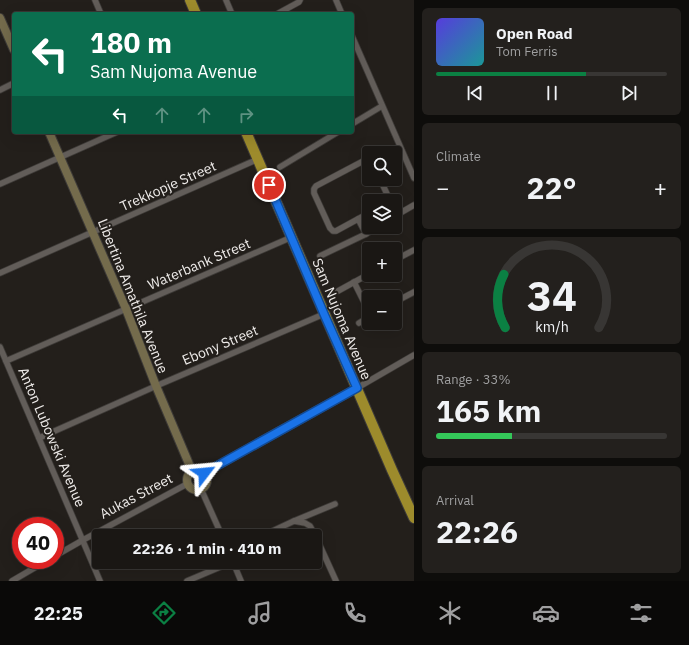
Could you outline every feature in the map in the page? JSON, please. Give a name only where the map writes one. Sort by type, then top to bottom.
[{"type":"highway","points":[[190,0],[195,12]]},
{"type":"highway","name":"Sam Nujoma Avenue","points":[[247,134],[414,518]]},
{"type":"street","points":[[95,0],[100,12]]},
{"type":"street","points":[[226,0],[231,12]]},
{"type":"street","points":[[281,12],[300,0]]},
{"type":"street","points":[[336,0],[341,12]]},
{"type":"street","points":[[0,18],[12,45]]},
{"type":"street","points":[[354,41],[414,178]]},
{"type":"street","points":[[0,90],[12,84]]},
{"type":"street","points":[[354,123],[382,106]]},
{"type":"street","name":"Libertina Amathila Avenue","points":[[50,134],[126,309],[156,386],[192,470]]},
{"type":"street","points":[[0,184],[113,134]]},
{"type":"street","points":[[280,167],[335,134]]},
{"type":"street","name":"Trekkopje Street","points":[[0,273],[258,159]]},
{"type":"street","points":[[362,161],[316,186],[314,189],[314,193],[330,228],[333,231],[336,231],[362,216]]},
{"type":"street","points":[[402,212],[414,205]]},
{"type":"street","points":[[358,218],[362,226]]},
{"type":"street","points":[[320,256],[366,234]]},
{"type":"street","name":"Waterbank Street","points":[[6,361],[292,237]]},
{"type":"street","points":[[402,256],[414,250]]},
{"type":"street","points":[[338,291],[362,278]]},
{"type":"street","points":[[354,282],[362,298]]},
{"type":"street","points":[[402,298],[414,292]]},
{"type":"street","name":"Ebony Street","points":[[39,438],[324,314]]},
{"type":"street","name":"Anton Lubowski Avenue","points":[[0,347],[100,581]]},
{"type":"street","points":[[204,473],[414,355]]},
{"type":"street","points":[[192,470],[200,470],[207,477],[207,481],[201,489],[194,490],[187,484],[186,477],[192,470]]},
{"type":"street","name":"Aukas Street","points":[[64,551],[187,484]]},
{"type":"street","points":[[201,489],[219,529]]},
{"type":"street","points":[[277,529],[335,504]]},
{"type":"street","points":[[294,521],[306,523],[310,526],[336,581]]},
{"type":"street","points":[[12,581],[33,569]]},
{"type":"street","points":[[187,581],[216,569]]},
{"type":"street","points":[[236,569],[241,581]]},
{"type":"route","points":[[204,473],[357,388],[269,185]]}]
